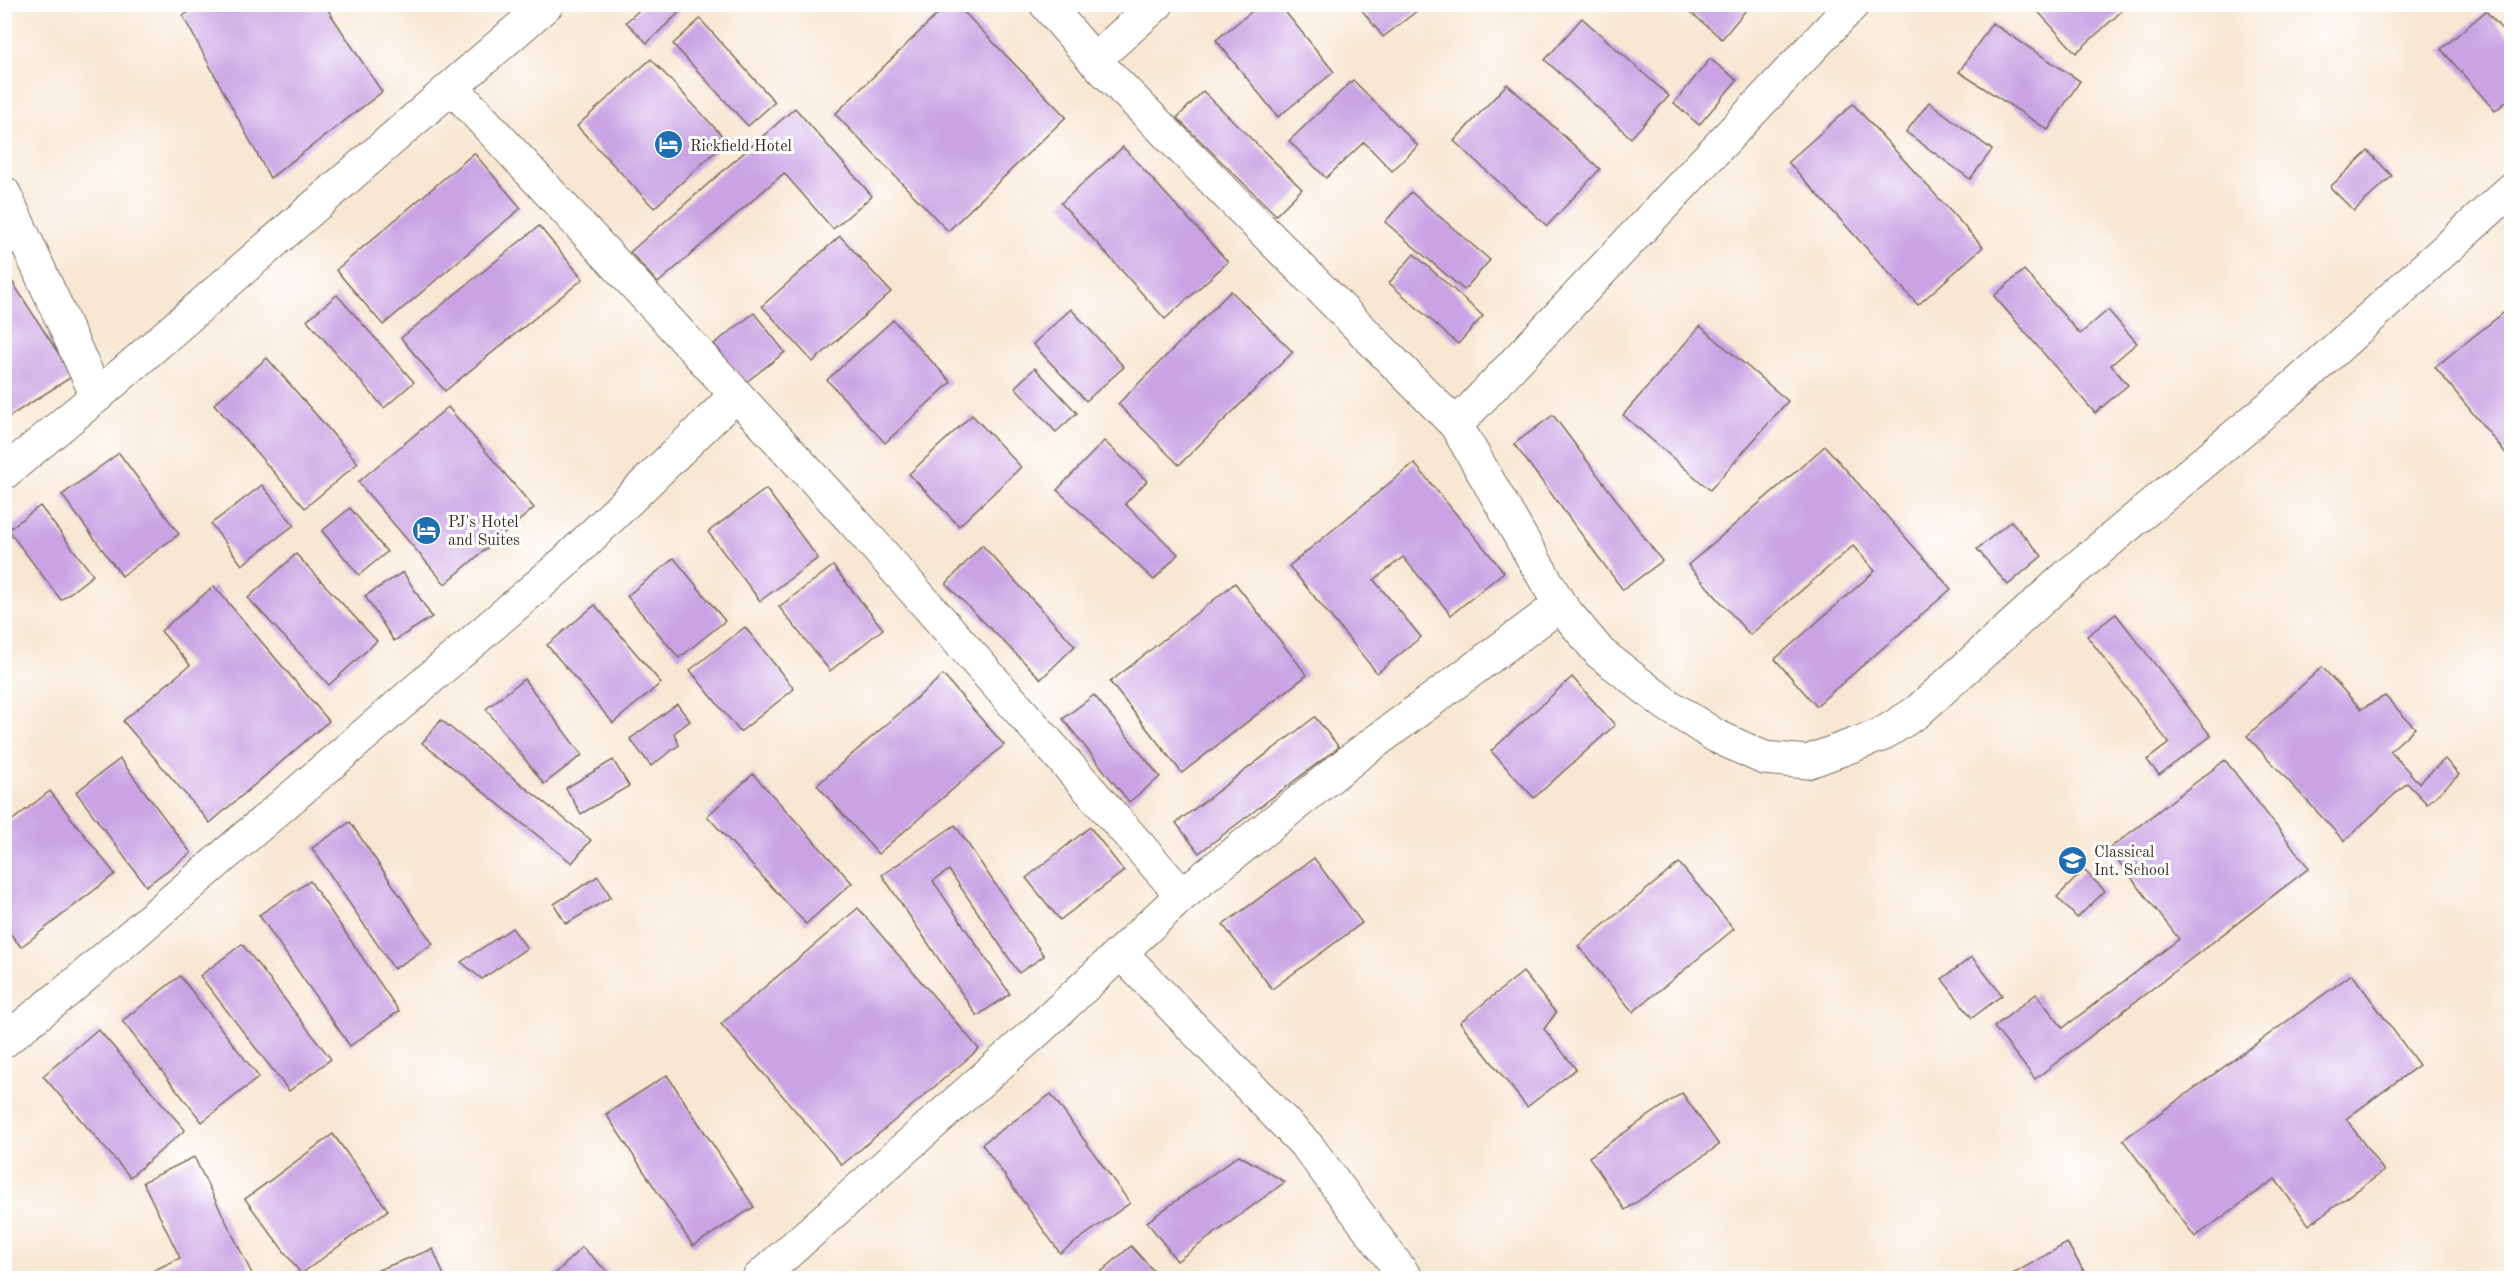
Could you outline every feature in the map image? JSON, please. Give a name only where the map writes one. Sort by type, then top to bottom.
[{"type":"street","points":[[4,473],[97,396],[547,4]]},
{"type":"street","points":[[1046,4],[1094,60],[1456,425],[1560,605],[1600,653],[1666,704],[1716,736],[1764,758],[1807,762],[1881,735],[1917,712],[2066,577],[2295,386],[2511,189]]},
{"type":"street","points":[[1094,60],[1157,4]]},
{"type":"street","points":[[1456,425],[1853,4]]},
{"type":"street","points":[[452,87],[735,396],[855,523],[1182,895]]},
{"type":"street","points":[[4,194],[97,396]]},
{"type":"street","points":[[4,1041],[67,991],[564,563],[735,396]]},
{"type":"street","points":[[759,1278],[1121,953],[1182,895],[1355,757],[1560,605]]},
{"type":"street","points":[[1121,953],[1308,1147],[1406,1278]]},
{"type":"building","points":[[201,4],[324,4],[382,92],[270,178],[183,16]]},
{"type":"building","points":[[948,4],[956,4],[1066,117],[948,231],[835,114]]},
{"type":"building","points":[[1261,4],[1279,4],[1334,72],[1278,117],[1216,40]]},
{"type":"building","points":[[1357,4],[1426,4],[1383,37]]},
{"type":"building","points":[[1681,4],[1751,4],[1722,39]]},
{"type":"building","points":[[2031,4],[2119,4],[2124,9],[2076,53]]},
{"type":"building","points":[[645,5],[686,6],[647,43],[626,22]]},
{"type":"building","points":[[2486,11],[2512,41],[2512,97],[2495,111],[2441,49]]},
{"type":"building","points":[[1582,18],[1669,96],[1631,138],[1545,60]]},
{"type":"building","points":[[700,19],[775,102],[748,126],[673,44]]},
{"type":"building","points":[[1992,23],[2080,81],[2048,130],[1959,72]]},
{"type":"building","points":[[651,59],[727,141],[654,208],[577,126]]},
{"type":"building","points":[[1710,59],[1737,80],[1699,125],[1674,103]]},
{"type":"building","points":[[1353,80],[1418,146],[1392,171],[1364,142],[1326,178],[1289,141]]},
{"type":"building","points":[[1507,84],[1600,169],[1547,226],[1454,141]]},
{"type":"building","points":[[1203,91],[1302,189],[1276,215],[1177,118]]},
{"type":"building","points":[[1929,102],[1992,150],[1970,179],[1906,132]]},
{"type":"building","points":[[1853,104],[1983,247],[1918,305],[1788,162]]},
{"type":"building","points":[[795,108],[872,196],[833,229],[784,173],[658,283],[630,252]]},
{"type":"building","points":[[1123,147],[1228,262],[1165,319],[1061,203]]},
{"type":"building","points":[[2368,151],[2392,176],[2354,211],[2330,187]]},
{"type":"building","points":[[474,153],[521,208],[383,325],[336,270]]},
{"type":"building","points":[[1411,192],[1490,260],[1464,290],[1385,222]]},
{"type":"building","points":[[539,226],[583,279],[445,391],[401,338]]},
{"type":"building","points":[[840,236],[891,292],[813,362],[762,306]]},
{"type":"building","points":[[1414,254],[1483,316],[1458,344],[1389,283]]},
{"type":"building","points":[[4,269],[73,376],[7,418],[4,414]]},
{"type":"building","points":[[2024,270],[2080,334],[2108,310],[2137,343],[2111,365],[2128,385],[2095,413],[1994,296]]},
{"type":"building","points":[[1231,291],[1293,352],[1179,465],[1118,404]]},
{"type":"building","points":[[337,295],[414,382],[384,408],[307,320]]},
{"type":"building","points":[[2512,306],[2512,461],[2435,367]]},
{"type":"building","points":[[1071,309],[1124,367],[1086,401],[1033,344]]},
{"type":"building","points":[[754,313],[785,352],[745,383],[714,344]]},
{"type":"building","points":[[893,320],[951,382],[885,443],[827,380]]},
{"type":"building","points":[[1700,326],[1788,401],[1710,490],[1623,415]]},
{"type":"building","points":[[267,358],[358,463],[305,508],[214,404]]},
{"type":"building","points":[[1035,368],[1077,413],[1056,432],[1015,387]]},
{"type":"building","points":[[448,407],[534,508],[445,584],[358,482]]},
{"type":"building","points":[[972,415],[1021,467],[959,526],[909,474]]},
{"type":"building","points":[[1553,415],[1662,561],[1623,590],[1514,444]]},
{"type":"building","points":[[1104,441],[1147,481],[1125,504],[1178,554],[1154,580],[1057,490]]},
{"type":"building","points":[[1825,446],[1951,589],[1816,706],[1775,659],[1875,571],[1853,546],[1750,635],[1688,565]]},
{"type":"building","points":[[119,453],[179,534],[122,576],[62,495]]},
{"type":"building","points":[[1414,463],[1504,572],[1451,615],[1403,557],[1374,580],[1421,637],[1377,673],[1289,566]]},
{"type":"building","points":[[262,485],[294,525],[242,565],[211,524]]},
{"type":"building","points":[[766,489],[818,558],[760,601],[708,532]]},
{"type":"building","points":[[40,506],[93,575],[61,600],[8,530]]},
{"type":"building","points":[[350,508],[387,552],[359,575],[322,531]]},
{"type":"building","points":[[2011,521],[2042,556],[2008,585],[1977,549]]},
{"type":"building","points":[[982,545],[1075,646],[1041,679],[946,584]]},
{"type":"building","points":[[296,554],[377,641],[329,685],[248,598]]},
{"type":"building","points":[[674,558],[725,621],[679,658],[627,596]]},
{"type":"building","points":[[833,566],[883,629],[830,671],[779,607]]},
{"type":"building","points":[[403,572],[432,617],[394,641],[365,596]]},
{"type":"building","points":[[1235,583],[1307,675],[1182,773],[1110,682]]},
{"type":"building","points":[[214,586],[329,721],[210,823],[123,721],[190,665],[161,631]]},
{"type":"building","points":[[595,605],[661,683],[613,723],[547,645]]},
{"type":"building","points":[[2116,614],[2211,736],[2159,775],[2147,760],[2169,743],[2087,636]]},
{"type":"building","points":[[745,627],[794,689],[740,732],[690,670]]},
{"type":"building","points":[[2322,667],[2361,709],[2385,696],[2415,728],[2390,751],[2419,783],[2445,759],[2459,775],[2427,804],[2407,783],[2344,841],[2247,736]]},
{"type":"building","points":[[943,675],[1004,745],[878,854],[817,785]]},
{"type":"building","points":[[1572,677],[1615,725],[1534,798],[1491,751]]},
{"type":"building","points":[[524,679],[582,755],[544,784],[486,709]]},
{"type":"building","points":[[1094,695],[1160,777],[1129,802],[1063,719]]},
{"type":"building","points":[[677,704],[690,721],[674,733],[679,745],[651,766],[630,739]]},
{"type":"building","points":[[1315,717],[1339,747],[1199,853],[1176,823]]},
{"type":"building","points":[[441,720],[591,840],[572,863],[422,743]]},
{"type":"building","points":[[120,759],[191,853],[146,886],[76,792]]},
{"type":"building","points":[[613,760],[629,786],[581,814],[566,788]]},
{"type":"building","points":[[2225,760],[2309,868],[2035,1079],[1994,1027],[2036,994],[2063,1028],[2179,939],[2109,849]]},
{"type":"building","points":[[753,774],[852,883],[806,924],[707,816]]},
{"type":"building","points":[[50,791],[115,874],[21,947],[4,926],[4,823],[6,825]]},
{"type":"building","points":[[350,822],[433,944],[394,969],[312,848]]},
{"type":"building","points":[[955,825],[1044,956],[1019,973],[949,870],[933,881],[1010,994],[977,1016],[882,875]]},
{"type":"building","points":[[1090,827],[1124,871],[1060,920],[1026,878]]},
{"type":"building","points":[[1314,858],[1362,923],[1272,989],[1223,925]]},
{"type":"building","points":[[1679,863],[1734,929],[1633,1012],[1578,946]]},
{"type":"building","points":[[2084,870],[2105,891],[2077,918],[2057,897]]},
{"type":"building","points":[[598,876],[611,897],[566,924],[554,904]]},
{"type":"building","points":[[310,881],[399,1011],[350,1046],[259,915]]},
{"type":"building","points":[[858,908],[979,1049],[842,1165],[721,1024]]},
{"type":"building","points":[[512,928],[527,948],[482,979],[461,962]]},
{"type":"building","points":[[242,944],[331,1059],[289,1091],[200,976]]},
{"type":"building","points":[[1972,957],[2002,995],[1972,1018],[1942,979]]},
{"type":"building","points":[[1523,972],[1556,1013],[1544,1029],[1576,1069],[1527,1107],[1460,1022]]},
{"type":"building","points":[[2352,974],[2419,1065],[2346,1119],[2384,1171],[2309,1225],[2275,1179],[2195,1237],[2123,1140]]},
{"type":"building","points":[[180,976],[259,1077],[202,1122],[122,1021]]},
{"type":"building","points":[[98,1029],[185,1130],[130,1177],[43,1076]]},
{"type":"building","points":[[667,1075],[754,1207],[693,1246],[606,1114]]},
{"type":"building","points":[[1682,1093],[1719,1145],[1625,1210],[1589,1157]]},
{"type":"building","points":[[1051,1094],[1130,1203],[1060,1253],[982,1144]]},
{"type":"building","points":[[333,1134],[388,1210],[301,1274],[245,1199]]},
{"type":"building","points":[[1239,1155],[1285,1182],[1177,1261],[1147,1222]]},
{"type":"building","points":[[194,1157],[254,1278],[138,1278],[180,1258],[143,1182]]},
{"type":"building","points":[[2067,1243],[2088,1278],[2006,1278]]},
{"type":"building","points":[[1131,1246],[1160,1278],[1094,1278]]},
{"type":"building","points":[[582,1247],[614,1278],[551,1278]]},
{"type":"building","points":[[433,1249],[445,1278],[357,1278]]},
{"type":"building","points":[[5,1253],[14,1278],[4,1278]]},
{"type":"place","name":"Rickfield Hotel","points":[[669,145]]},
{"type":"place","name":"PJ's Hotel and Suites","points":[[427,530]]},
{"type":"place","name":"Classical Int. School","points":[[2073,860]]}]
